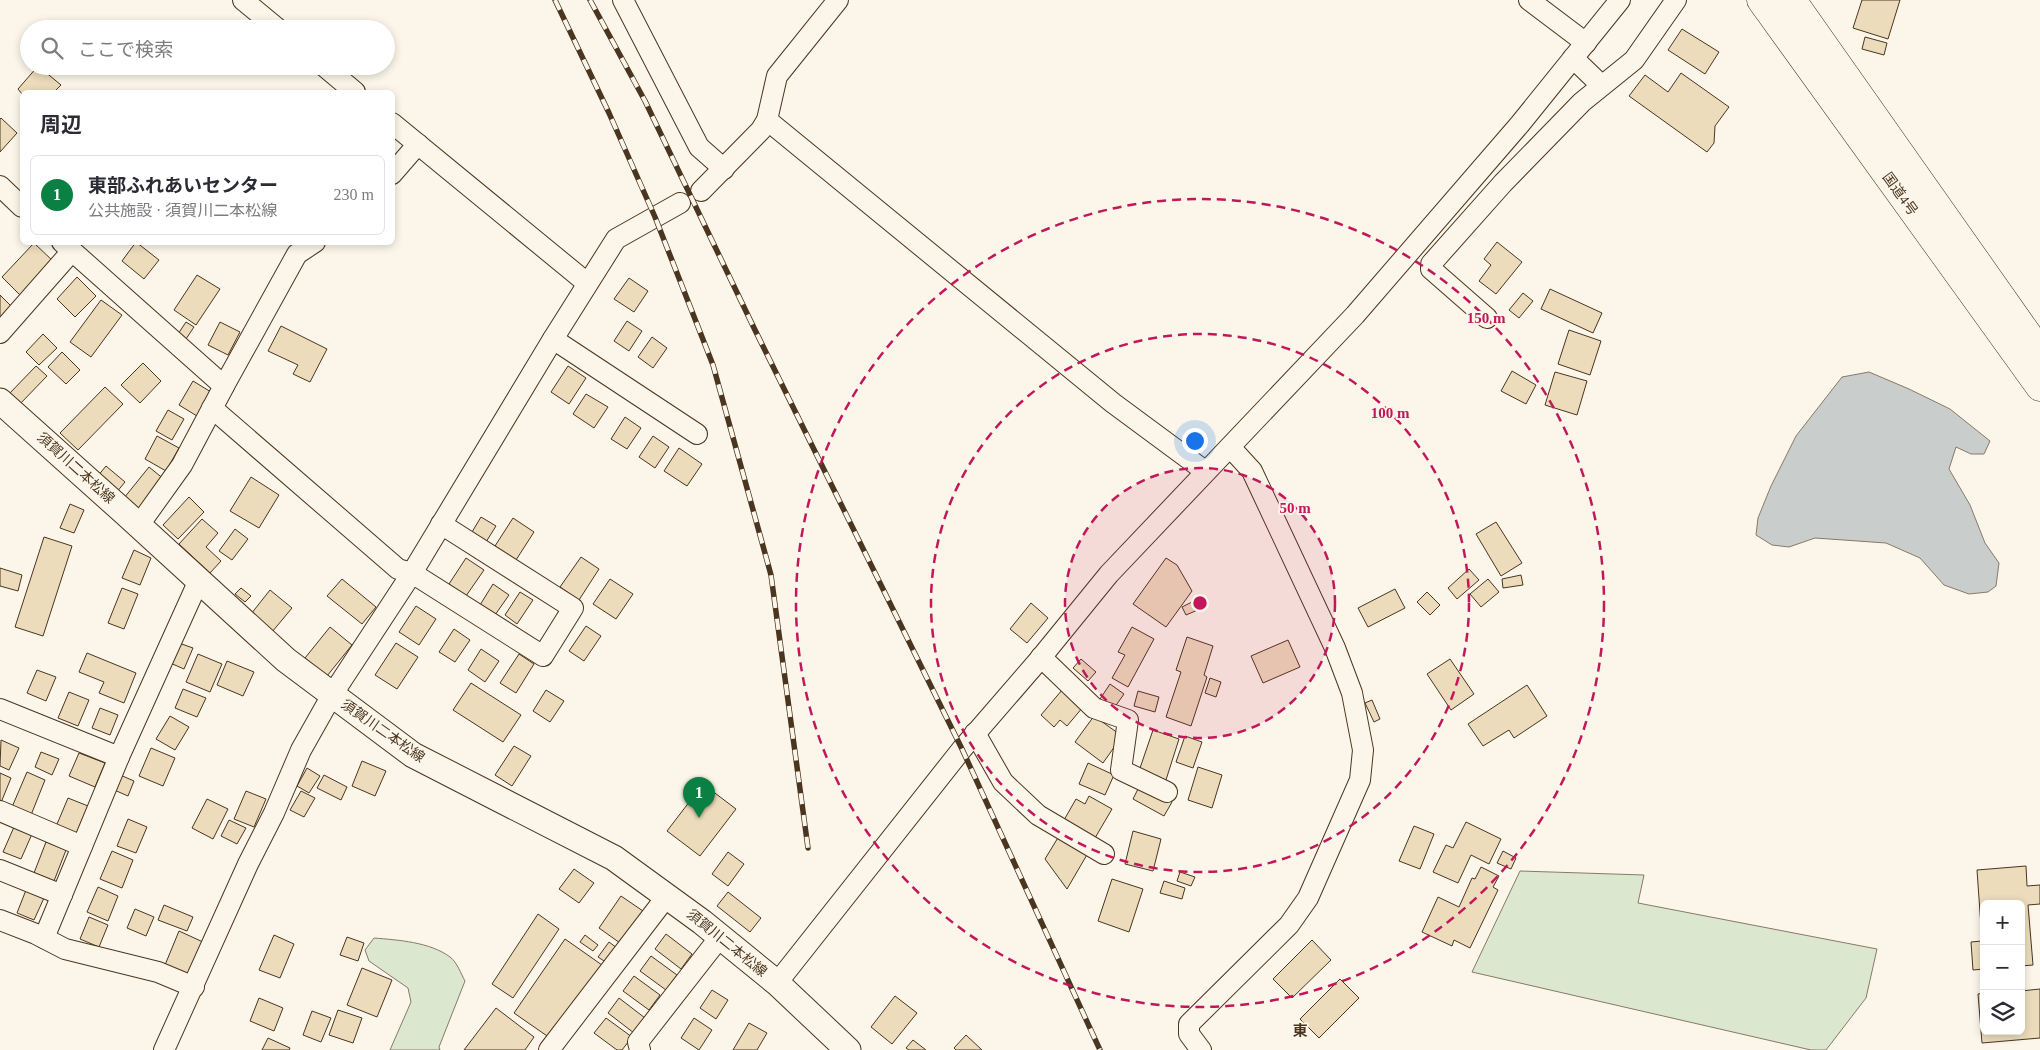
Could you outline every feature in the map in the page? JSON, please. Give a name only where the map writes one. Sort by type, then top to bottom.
[{"type":"highway","name":"国道4号","points":[[1761,0],[2040,387]]},
{"type":"highway","name":"国道4号","points":[[1792,0],[2040,352]]},
{"type":"main road","name":"須賀川二本松線","points":[[0,401],[286,660],[413,755],[614,858],[667,896],[777,983],[848,1050]]},
{"type":"street","points":[[243,0],[267,20]]},
{"type":"street","points":[[623,0],[699,147],[724,169]]},
{"type":"street","points":[[701,191],[760,130],[767,120],[777,76],[838,0]]},
{"type":"street","points":[[1530,0],[1579,51],[1601,85]]},
{"type":"street","points":[[777,983],[976,734],[1109,574],[1355,315],[1520,124],[1620,0]]},
{"type":"street","points":[[1487,318],[1431,269],[1431,264],[1503,183],[1582,102],[1634,60],[1676,0]]},
{"type":"street","points":[[335,75],[353,90]]},
{"type":"street","points":[[767,120],[1105,397],[1205,471]]},
{"type":"street","points":[[395,125],[587,283]]},
{"type":"street","points":[[395,171],[418,144]]},
{"type":"street","points":[[0,186],[20,205]]},
{"type":"street","points":[[164,1050],[248,864],[274,813],[301,750],[332,695],[412,573],[587,283],[616,239],[680,203]]},
{"type":"street","points":[[139,525],[182,465],[297,254],[310,245]]},
{"type":"street","points":[[0,333],[67,247],[224,386]]},
{"type":"street","points":[[553,339],[697,434]]},
{"type":"street","points":[[212,408],[398,569],[412,573],[544,656],[573,608],[442,524]]},
{"type":"street","points":[[1201,1050],[1189,1034],[1189,1024],[1289,926],[1308,898],[1360,780],[1363,750],[1352,693],[1335,648],[1252,471],[1230,447]]},
{"type":"street","points":[[44,938],[119,757],[199,580]]},
{"type":"street","points":[[1041,657],[1094,708],[1128,720],[1121,770],[1167,792]]},
{"type":"street","points":[[0,709],[119,757]]},
{"type":"street","points":[[976,734],[1003,782],[1010,789],[1038,815],[1104,854]]},
{"type":"street","points":[[0,811],[82,846]]},
{"type":"street","points":[[0,870],[62,895]]},
{"type":"street","points":[[549,1050],[667,896]]},
{"type":"street","points":[[2,927],[44,938],[65,949],[158,972],[194,986]]},
{"type":"street","points":[[640,1050],[638,1042],[720,937]]},
{"type":"green space","points":[[1520,871],[1644,875],[1638,903],[1877,949],[1866,998],[1826,1050],[1811,1050],[1472,972]]},
{"type":"green space","points":[[374,938],[413,943],[433,948],[450,957],[457,965],[465,981],[439,1047],[440,1050],[390,1050],[411,1002],[408,988],[369,961],[365,950]]},
{"type":"shaded area","points":[[1869,372],[1950,409],[1990,441],[1984,454],[1971,454],[1956,447],[1949,469],[1970,505],[1985,543],[1999,563],[1996,586],[1988,592],[1969,594],[1944,585],[1920,558],[1886,543],[1815,538],[1789,547],[1772,545],[1756,535],[1758,518],[1771,486],[1796,436],[1842,377]]},
{"type":"building","points":[[1862,0],[1900,0],[1888,39],[1853,28]]},
{"type":"building","points":[[1682,29],[1719,52],[1705,74],[1668,50]]},
{"type":"building","points":[[1865,37],[1887,43],[1884,55],[1862,49]]},
{"type":"building","points":[[1681,73],[1729,107],[1715,126],[1714,143],[1707,152],[1629,96],[1645,75],[1668,92]]},
{"type":"building","points":[[30,75],[49,75],[61,85],[56,90],[20,92],[18,89]]},
{"type":"building","points":[[0,119],[17,133],[0,152]]},
{"type":"building","points":[[1497,242],[1522,262],[1496,294],[1479,281],[1491,265],[1484,259]]},
{"type":"building","points":[[32,245],[36,245],[54,262],[21,296],[2,277]]},
{"type":"building","points":[[134,245],[140,245],[159,260],[144,279],[122,261]]},
{"type":"building","points":[[197,275],[220,289],[196,325],[174,310]]},
{"type":"building","points":[[77,277],[96,296],[75,317],[57,299]]},
{"type":"building","points":[[629,278],[648,291],[634,312],[614,299]]},
{"type":"building","points":[[1550,289],[1602,313],[1593,333],[1541,309]]},
{"type":"building","points":[[1523,293],[1533,301],[1519,318],[1509,310]]},
{"type":"building","points":[[0,295],[12,307],[0,319]]},
{"type":"building","points":[[101,300],[122,315],[91,357],[70,342]]},
{"type":"building","points":[[627,321],[642,331],[629,351],[614,341]]},
{"type":"building","points":[[186,322],[194,327],[186,339],[178,334]]},
{"type":"building","points":[[220,322],[240,332],[228,355],[208,345]]},
{"type":"building","points":[[281,326],[327,349],[310,382],[293,374],[298,365],[268,351]]},
{"type":"building","points":[[1569,330],[1601,341],[1590,375],[1558,364]]},
{"type":"building","points":[[43,334],[57,348],[39,365],[26,352]]},
{"type":"building","points":[[652,337],[667,348],[653,368],[638,357]]},
{"type":"building","points":[[62,352],[80,370],[66,384],[48,367]]},
{"type":"building","points":[[143,363],[161,381],[140,403],[121,385]]},
{"type":"building","points":[[36,366],[47,376],[19,405],[9,394]]},
{"type":"building","points":[[568,366],[586,378],[569,404],[551,392]]},
{"type":"building","points":[[1512,371],[1536,385],[1526,404],[1501,391]]},
{"type":"building","points":[[1555,372],[1587,381],[1577,415],[1545,405]]},
{"type":"building","points":[[193,381],[211,392],[197,416],[179,405]]},
{"type":"building","points":[[105,387],[123,404],[78,450],[60,433]]},
{"type":"building","points":[[586,394],[608,407],[594,428],[573,414]]},
{"type":"building","points":[[168,410],[184,419],[172,440],[156,431]]},
{"type":"building","points":[[625,417],[641,428],[627,449],[611,439]]},
{"type":"building","points":[[157,436],[179,448],[166,471],[145,459]]},
{"type":"building","points":[[653,436],[669,447],[655,468],[639,457]]},
{"type":"building","points":[[679,448],[702,464],[687,486],[664,471]]},
{"type":"building","points":[[106,466],[125,482],[116,493],[97,477]]},
{"type":"building","points":[[149,467],[165,480],[141,511],[124,498]]},
{"type":"building","points":[[251,477],[279,495],[259,528],[230,511]]},
{"type":"building","points":[[189,497],[204,512],[178,539],[163,525]]},
{"type":"building","points":[[70,504],[84,510],[74,533],[60,528]]},
{"type":"building","points":[[481,517],[496,526],[486,542],[472,532]]},
{"type":"building","points":[[513,518],[534,532],[516,560],[495,546]]},
{"type":"building","points":[[202,519],[218,533],[206,547],[221,561],[210,573],[179,544]]},
{"type":"building","points":[[1496,522],[1522,563],[1501,576],[1476,534]]},
{"type":"building","points":[[235,529],[248,539],[232,560],[219,551]]},
{"type":"building","points":[[44,537],[72,546],[43,636],[15,627]]},
{"type":"building","points":[[134,550],[151,558],[140,585],[122,578]]},
{"type":"building","points":[[581,557],[599,569],[579,600],[560,587]]},
{"type":"building","points":[[466,558],[484,570],[466,596],[449,584]]},
{"type":"building","points":[[1166,558],[1177,565],[1192,591],[1166,627],[1133,604]]},
{"type":"building","points":[[0,568],[22,575],[18,591],[0,586]]},
{"type":"building","points":[[1469,569],[1479,580],[1457,599],[1448,588]]},
{"type":"building","points":[[1521,575],[1523,585],[1503,588],[1502,579]]},
{"type":"building","points":[[342,579],[376,607],[362,624],[327,596]]},
{"type":"building","points":[[610,579],[633,594],[616,619],[593,604]]},
{"type":"building","points":[[1488,579],[1499,592],[1481,607],[1470,594]]},
{"type":"building","points":[[493,584],[509,595],[495,615],[480,605]]},
{"type":"building","points":[[122,588],[138,594],[124,629],[108,623]]},
{"type":"building","points":[[241,588],[251,596],[245,602],[235,594]]},
{"type":"building","points":[[1395,589],[1405,608],[1368,627],[1358,608]]},
{"type":"building","points":[[270,590],[292,608],[272,632],[251,614]]},
{"type":"building","points":[[520,592],[533,600],[517,624],[505,615]]},
{"type":"building","points":[[1427,592],[1440,605],[1430,615],[1417,602]]},
{"type":"building","points":[[1196,600],[1200,609],[1186,615],[1182,607]]},
{"type":"building","points":[[1031,603],[1048,618],[1027,643],[1010,629]]},
{"type":"building","points":[[416,606],[436,619],[419,645],[399,632]]},
{"type":"building","points":[[586,626],[601,636],[584,661],[569,651]]},
{"type":"building","points":[[330,627],[352,645],[327,676],[305,658]]},
{"type":"building","points":[[1132,627],[1154,639],[1128,687],[1112,678],[1125,655],[1118,652]]},
{"type":"building","points":[[454,629],[470,640],[455,662],[439,652]]},
{"type":"building","points":[[1187,637],[1213,646],[1204,675],[1207,677],[1191,726],[1166,717],[1181,672],[1176,670]]},
{"type":"building","points":[[1288,640],[1300,667],[1263,683],[1251,656]]},
{"type":"building","points":[[176,642],[193,648],[184,669],[168,662]]},
{"type":"building","points":[[396,643],[418,657],[397,689],[375,675]]},
{"type":"building","points":[[481,649],[499,661],[485,682],[468,670]]},
{"type":"building","points":[[87,653],[136,673],[124,703],[99,693],[104,682],[79,672]]},
{"type":"building","points":[[198,654],[222,664],[210,692],[186,682]]},
{"type":"building","points":[[519,654],[534,664],[516,693],[500,683]]},
{"type":"building","points":[[1081,659],[1096,672],[1088,681],[1073,668]]},
{"type":"building","points":[[1450,659],[1474,694],[1451,710],[1427,674]]},
{"type":"building","points":[[227,661],[254,672],[243,696],[217,685]]},
{"type":"building","points":[[37,670],[56,677],[46,701],[27,693]]},
{"type":"building","points":[[1210,678],[1221,682],[1216,697],[1205,693]]},
{"type":"building","points":[[471,683],[521,715],[503,742],[453,710]]},
{"type":"building","points":[[1110,684],[1124,694],[1112,711],[1098,702]]},
{"type":"building","points":[[1527,685],[1547,716],[1514,738],[1509,730],[1483,746],[1468,724]]},
{"type":"building","points":[[183,689],[206,698],[197,717],[175,708]]},
{"type":"building","points":[[546,690],[564,701],[550,722],[533,711]]},
{"type":"building","points":[[1062,690],[1083,707],[1067,726],[1060,720],[1054,727],[1041,715]]},
{"type":"building","points":[[1138,691],[1159,697],[1155,712],[1134,706]]},
{"type":"building","points":[[69,692],[89,700],[78,726],[58,718]]},
{"type":"building","points":[[1372,700],[1380,719],[1374,722],[1365,703]]},
{"type":"building","points":[[100,708],[118,715],[110,735],[92,728]]},
{"type":"building","points":[[170,716],[189,727],[175,750],[156,739]]},
{"type":"building","points":[[1094,716],[1122,736],[1103,763],[1075,742]]},
{"type":"building","points":[[1153,730],[1179,739],[1165,783],[1138,774]]},
{"type":"building","points":[[1185,736],[1202,742],[1193,768],[1176,762]]},
{"type":"building","points":[[1,740],[19,748],[9,770],[0,766]]},
{"type":"building","points":[[514,746],[531,756],[512,786],[495,775]]},
{"type":"building","points":[[151,748],[175,758],[163,786],[139,776]]},
{"type":"building","points":[[41,752],[59,759],[52,775],[35,767]]},
{"type":"building","points":[[79,753],[105,763],[95,787],[69,776]]},
{"type":"building","points":[[362,761],[386,771],[375,796],[352,786]]},
{"type":"building","points":[[1088,763],[1114,775],[1105,795],[1079,784]]},
{"type":"building","points":[[1198,767],[1222,775],[1212,808],[1188,800]]},
{"type":"building","points":[[307,768],[320,776],[309,793],[297,786]]},
{"type":"building","points":[[27,772],[45,780],[31,815],[12,807]]},
{"type":"building","points":[[0,773],[11,778],[0,805]]},
{"type":"building","points":[[118,774],[134,781],[128,796],[112,789]]},
{"type":"building","points":[[324,775],[347,787],[341,800],[317,788]]},
{"type":"building","points":[[703,784],[736,809],[700,856],[667,831]]},
{"type":"building","points":[[1140,785],[1172,802],[1164,816],[1133,799]]},
{"type":"building","points":[[246,791],[266,799],[254,827],[234,819]]},
{"type":"building","points":[[301,791],[315,798],[304,817],[290,810]]},
{"type":"building","points":[[1089,796],[1112,809],[1095,838],[1064,820],[1076,799],[1085,804]]},
{"type":"building","points":[[68,798],[88,806],[75,837],[55,829]]},
{"type":"building","points":[[207,799],[228,809],[213,839],[192,828]]},
{"type":"building","points":[[128,819],[147,827],[136,853],[117,846]]},
{"type":"building","points":[[229,820],[246,828],[237,844],[221,836]]},
{"type":"building","points":[[1466,822],[1501,839],[1489,864],[1471,855],[1458,883],[1433,872],[1446,845],[1453,848]]},
{"type":"building","points":[[1414,826],[1434,834],[1420,869],[1399,861]]},
{"type":"building","points":[[14,827],[32,834],[21,859],[3,852]]},
{"type":"building","points":[[1133,831],[1161,839],[1153,871],[1125,864]]},
{"type":"building","points":[[1059,836],[1088,853],[1067,889],[1045,859]]},
{"type":"building","points":[[46,842],[66,850],[54,881],[34,873]]},
{"type":"building","points":[[112,851],[133,860],[122,888],[100,879]]},
{"type":"building","points":[[1503,851],[1516,858],[1511,869],[1497,863]]},
{"type":"building","points":[[728,852],[744,864],[728,886],[712,874]]},
{"type":"building","points":[[2026,866],[2027,886],[2040,885],[2040,904],[2028,905],[2033,965],[2025,966],[2025,900],[1980,900],[1980,913],[1977,870]]},
{"type":"building","points":[[1481,867],[1499,876],[1493,887],[1498,890],[1470,948],[1454,940],[1452,946],[1422,932],[1438,897],[1459,907],[1472,878],[1475,879]]},
{"type":"building","points":[[574,869],[594,883],[579,903],[559,889]]},
{"type":"building","points":[[1180,872],[1195,877],[1191,886],[1177,881]]},
{"type":"building","points":[[1112,879],[1143,889],[1129,932],[1098,921]]},
{"type":"building","points":[[1164,881],[1185,888],[1182,899],[1160,893]]},
{"type":"building","points":[[98,887],[118,896],[108,921],[87,912]]},
{"type":"building","points":[[26,890],[44,898],[34,920],[17,913]]},
{"type":"building","points":[[728,892],[761,918],[750,932],[717,906]]},
{"type":"building","points":[[621,896],[643,911],[620,943],[599,928]]},
{"type":"building","points":[[164,905],[193,917],[187,931],[158,920]]},
{"type":"building","points":[[135,909],[154,917],[146,936],[127,928]]},
{"type":"building","points":[[538,914],[559,929],[513,998],[492,984]]},
{"type":"building","points":[[89,917],[108,925],[99,947],[80,939]]},
{"type":"building","points":[[179,931],[203,942],[188,975],[165,965]]},
{"type":"building","points":[[666,934],[692,954],[681,969],[655,949]]},
{"type":"building","points":[[274,935],[294,944],[280,978],[259,970]]},
{"type":"building","points":[[585,935],[598,945],[593,951],[580,942]]},
{"type":"building","points":[[347,937],[364,943],[358,961],[340,955]]},
{"type":"building","points":[[565,939],[602,965],[550,1038],[514,1013]]},
{"type":"building","points":[[1312,940],[1331,960],[1292,998],[1273,979]]},
{"type":"building","points":[[1980,941],[1980,969],[1973,970],[1971,942]]},
{"type":"building","points":[[609,942],[617,948],[607,963],[598,957]]},
{"type":"building","points":[[651,956],[677,975],[666,990],[640,971]]},
{"type":"building","points":[[362,968],[392,980],[377,1017],[347,1005]]},
{"type":"building","points":[[634,976],[660,995],[649,1010],[623,991]]},
{"type":"building","points":[[1340,979],[1359,998],[1319,1038],[1300,1019]]},
{"type":"building","points":[[2040,989],[2040,1038],[1982,1043],[1981,1035],[2025,1035],[2025,991]]},
{"type":"building","points":[[712,990],[728,1000],[716,1019],[700,1008]]},
{"type":"building","points":[[1978,994],[1980,994],[1980,1018]]},
{"type":"building","points":[[895,996],[917,1013],[892,1044],[871,1027]]},
{"type":"building","points":[[259,998],[283,1008],[274,1031],[250,1021]]},
{"type":"building","points":[[619,998],[645,1018],[634,1033],[608,1013]]},
{"type":"building","points":[[496,1008],[534,1037],[525,1050],[464,1050]]},
{"type":"building","points":[[338,1010],[362,1018],[353,1043],[329,1035]]},
{"type":"building","points":[[312,1011],[331,1018],[321,1042],[303,1035]]},
{"type":"building","points":[[606,1018],[632,1037],[622,1050],[617,1050],[594,1033]]},
{"type":"building","points":[[694,1018],[712,1030],[699,1050],[681,1038]]},
{"type":"building","points":[[749,1023],[767,1033],[757,1050],[733,1050]]},
{"type":"building","points":[[966,1035],[982,1050],[956,1050],[954,1048]]},
{"type":"building","points":[[268,1038],[290,1048],[289,1050],[262,1050]]},
{"type":"building","points":[[913,1040],[926,1050],[909,1050],[906,1048]]},
{"type":"railway","points":[[555,0],[609,113],[655,217],[713,365],[771,575],[808,848]]},
{"type":"railway","points":[[590,0],[645,101],[755,330],[962,749],[1100,1050]]},
{"type":"place","name":"東部ふれあいセンター","points":[[699,818]]},
{"type":"district","name":"東","points":[[1300,1031]]}]
